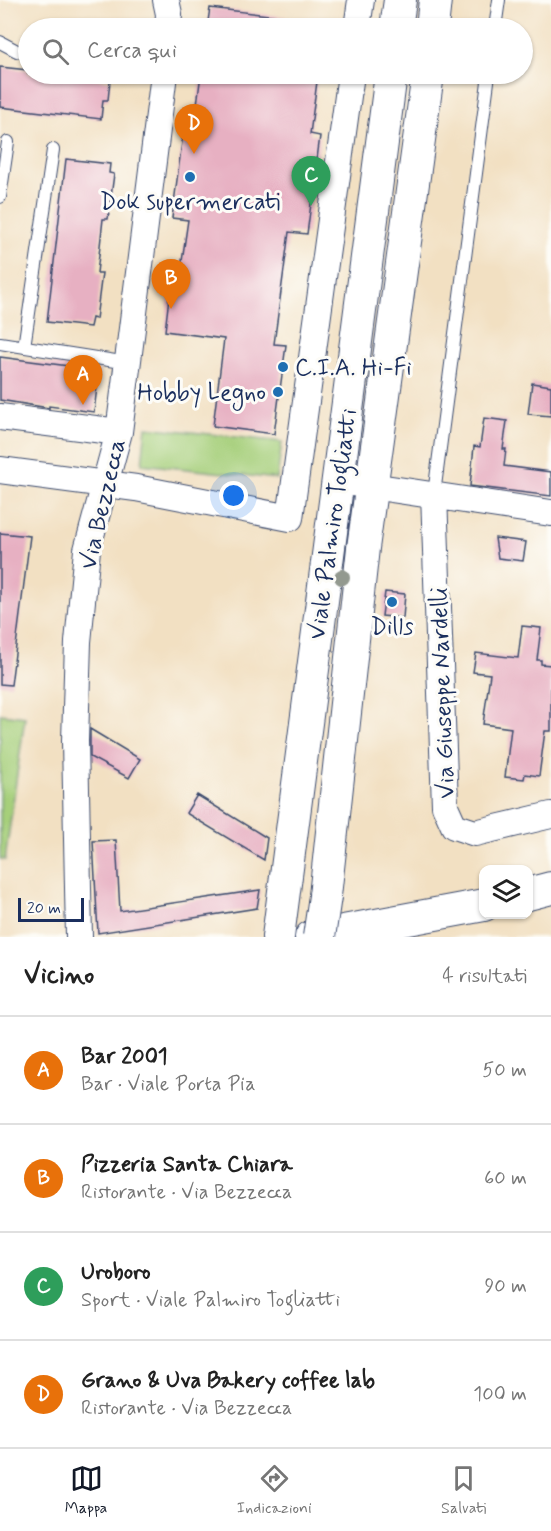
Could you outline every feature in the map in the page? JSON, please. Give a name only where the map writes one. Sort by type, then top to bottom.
[{"type":"street","points":[[166,0],[169,18]]},
{"type":"street","points":[[358,18],[361,0]]},
{"type":"street","points":[[397,18],[400,0]]},
{"type":"street","points":[[433,18],[435,0]]},
{"type":"street","name":"Via Bezzecca","points":[[79,937],[75,741],[78,642],[87,550],[120,432],[163,84]]},
{"type":"street","name":"Viale Palmiro Togliatti","points":[[105,484],[290,518],[350,84]]},
{"type":"street","name":"Viale Palmiro Togliatti","points":[[278,937],[390,84]]},
{"type":"street","name":"Viale Palmiro Togliatti","points":[[319,937],[363,548],[427,84]]},
{"type":"street","points":[[0,417],[120,432]]},
{"type":"street","points":[[0,470],[105,484]]},
{"type":"street","points":[[338,481],[551,513]]},
{"type":"street","name":"Via Giuseppe Nardelli","points":[[434,494],[445,806],[454,826],[475,833],[551,814]]},
{"type":"street","points":[[533,893],[551,888]]},
{"type":"street","points":[[311,937],[479,906]]},
{"type":"lane","points":[[496,18],[499,0]]},
{"type":"lane","points":[[0,42],[18,51]]},
{"type":"lane","points":[[434,494],[488,84]]},
{"type":"lane","points":[[0,197],[8,142]]},
{"type":"lane","points":[[24,347],[53,150]]},
{"type":"lane","points":[[0,343],[128,363]]},
{"type":"green space","points":[[146,427],[282,442],[277,479],[142,464]]},
{"type":"green space","points":[[0,714],[25,717],[5,860],[0,859]]},
{"type":"building","points":[[210,8],[285,17],[285,18],[208,18]]},
{"type":"building","points":[[0,67],[18,69],[18,84],[110,84],[108,100],[103,100],[101,119],[0,107]]},
{"type":"building","points":[[200,84],[317,84],[310,134],[320,136],[307,234],[289,232],[274,344],[286,345],[274,434],[213,426],[224,339],[165,331],[171,281],[179,282],[188,220],[172,218],[185,119],[195,120]]},
{"type":"building","points":[[66,159],[110,164],[109,173],[114,174],[108,219],[103,219],[97,273],[102,273],[96,319],[92,318],[90,327],[47,322]]},
{"type":"building","points":[[0,357],[99,370],[94,412],[0,400]]},
{"type":"building","points":[[532,383],[551,386],[551,416],[528,414]]},
{"type":"building","points":[[484,418],[507,421],[503,449],[506,449],[504,466],[551,472],[551,496],[470,486],[474,446],[480,447]]},
{"type":"building","points":[[0,533],[30,536],[11,685],[0,684]]},
{"type":"building","points":[[495,538],[526,542],[523,561],[498,558]]},
{"type":"building","points":[[385,592],[405,594],[403,618],[382,616]]},
{"type":"building","points":[[522,626],[541,628],[537,660],[541,660],[541,664],[551,665],[551,731],[545,731],[539,776],[525,774],[524,779],[505,777],[511,728],[483,724],[490,674],[473,672],[476,653],[518,658]]},
{"type":"building","points":[[90,729],[140,759],[129,778],[90,757]]},
{"type":"building","points":[[197,795],[267,838],[264,860],[186,813]]},
{"type":"building","points":[[116,840],[120,911],[260,890],[257,908],[98,933],[93,841]]},
{"type":"place","name":"Grano & Uva Bakery coffee lab","points":[[194,154]]},
{"type":"place","name":"Dok supermercati","points":[[190,177]]},
{"type":"place","name":"Uroboro","points":[[311,206]]},
{"type":"place","name":"Pizzeria Santa Chiara","points":[[171,309]]},
{"type":"place","name":"C.I.A. Hi-Fi","points":[[283,367]]},
{"type":"place","name":"Hobby Legno","points":[[278,392]]},
{"type":"place","name":"Bar 2001","points":[[83,405]]},
{"type":"place","name":"Dills","points":[[392,602]]}]
